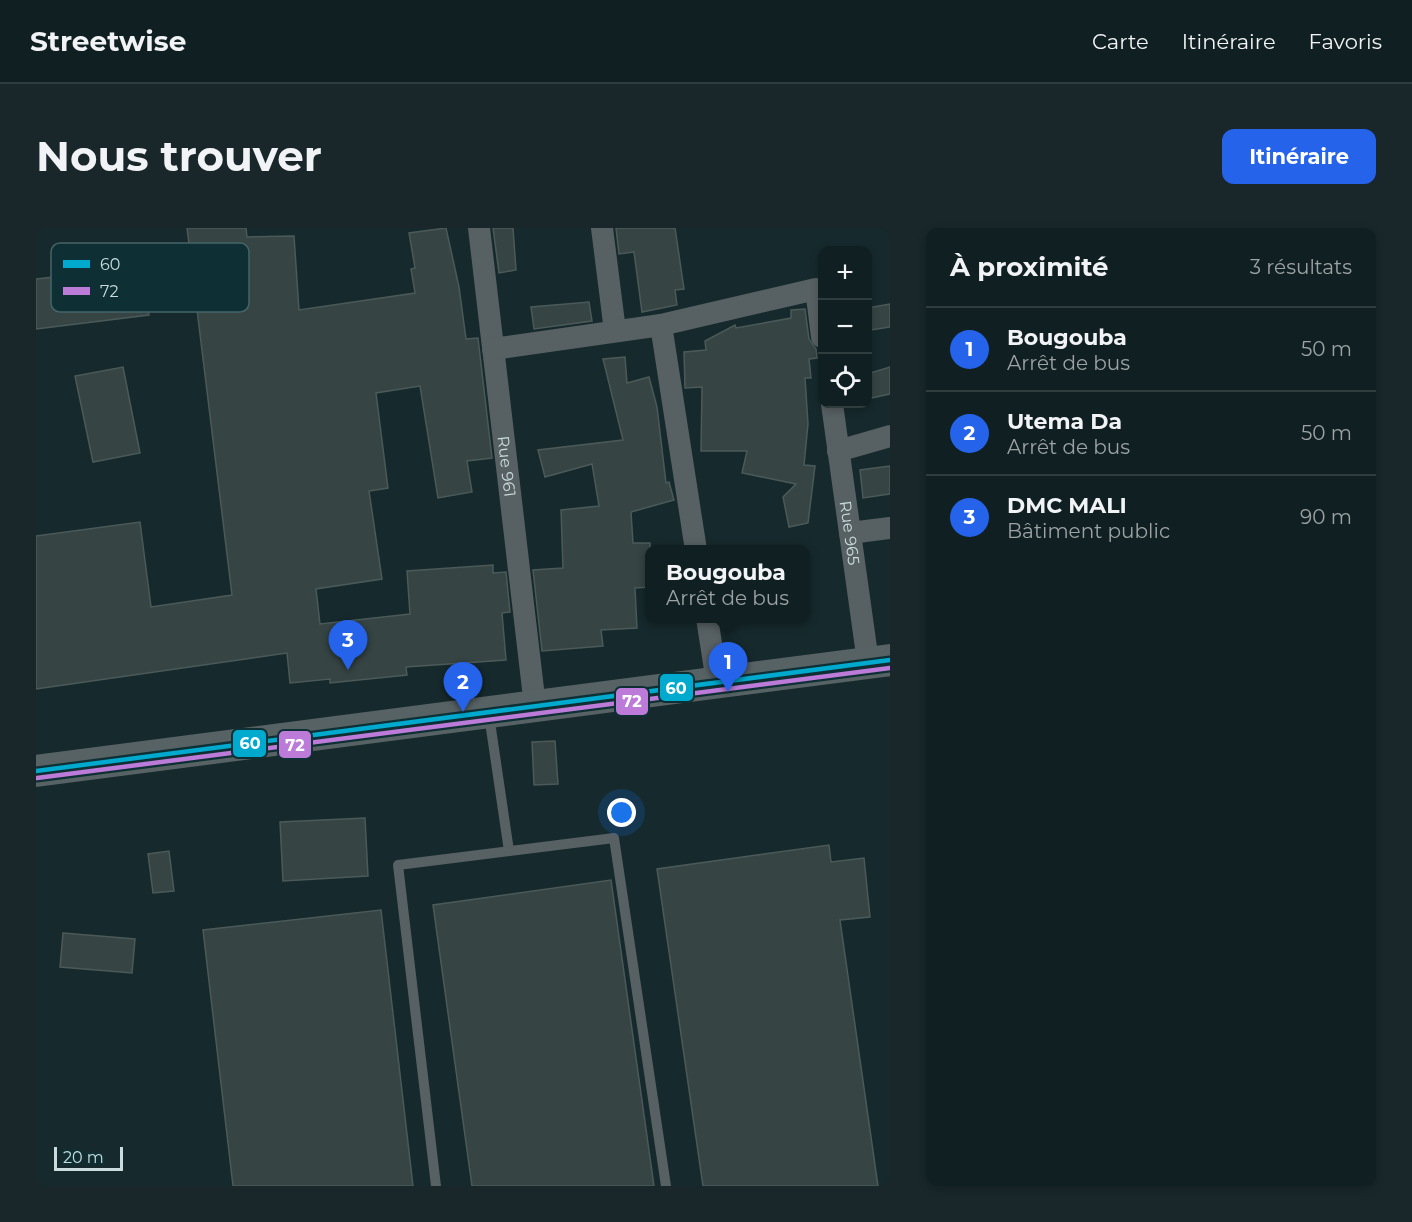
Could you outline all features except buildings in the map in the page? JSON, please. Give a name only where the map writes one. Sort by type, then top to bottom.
[{"type":"main road","points":[[36,771],[879,661]]},
{"type":"street","name":"Rue 961","points":[[479,228],[535,706]]},
{"type":"street","points":[[602,228],[615,331]]},
{"type":"street","points":[[494,348],[661,325],[816,289],[818,305]]},
{"type":"street","points":[[661,325],[695,545]]},
{"type":"street","name":"Rue 965","points":[[833,408],[850,533],[879,661]]},
{"type":"street","points":[[838,451],[890,436]]},
{"type":"street","points":[[850,533],[890,528]]},
{"type":"street","points":[[708,623],[717,682]]},
{"type":"lane","points":[[488,712],[509,851]]},
{"type":"lane","points":[[436,1186],[398,865],[614,838],[666,1186]]},
{"type":"transit line","name":"60","points":[[36,771],[890,660]]},
{"type":"transit line","name":"72","points":[[37,778],[890,668]]},
{"type":"place","name":"DMC MALI","points":[[348,670]]},
{"type":"place","name":"Bougouba","points":[[728,692]]},
{"type":"place","name":"Utema Da","points":[[463,712]]}]
